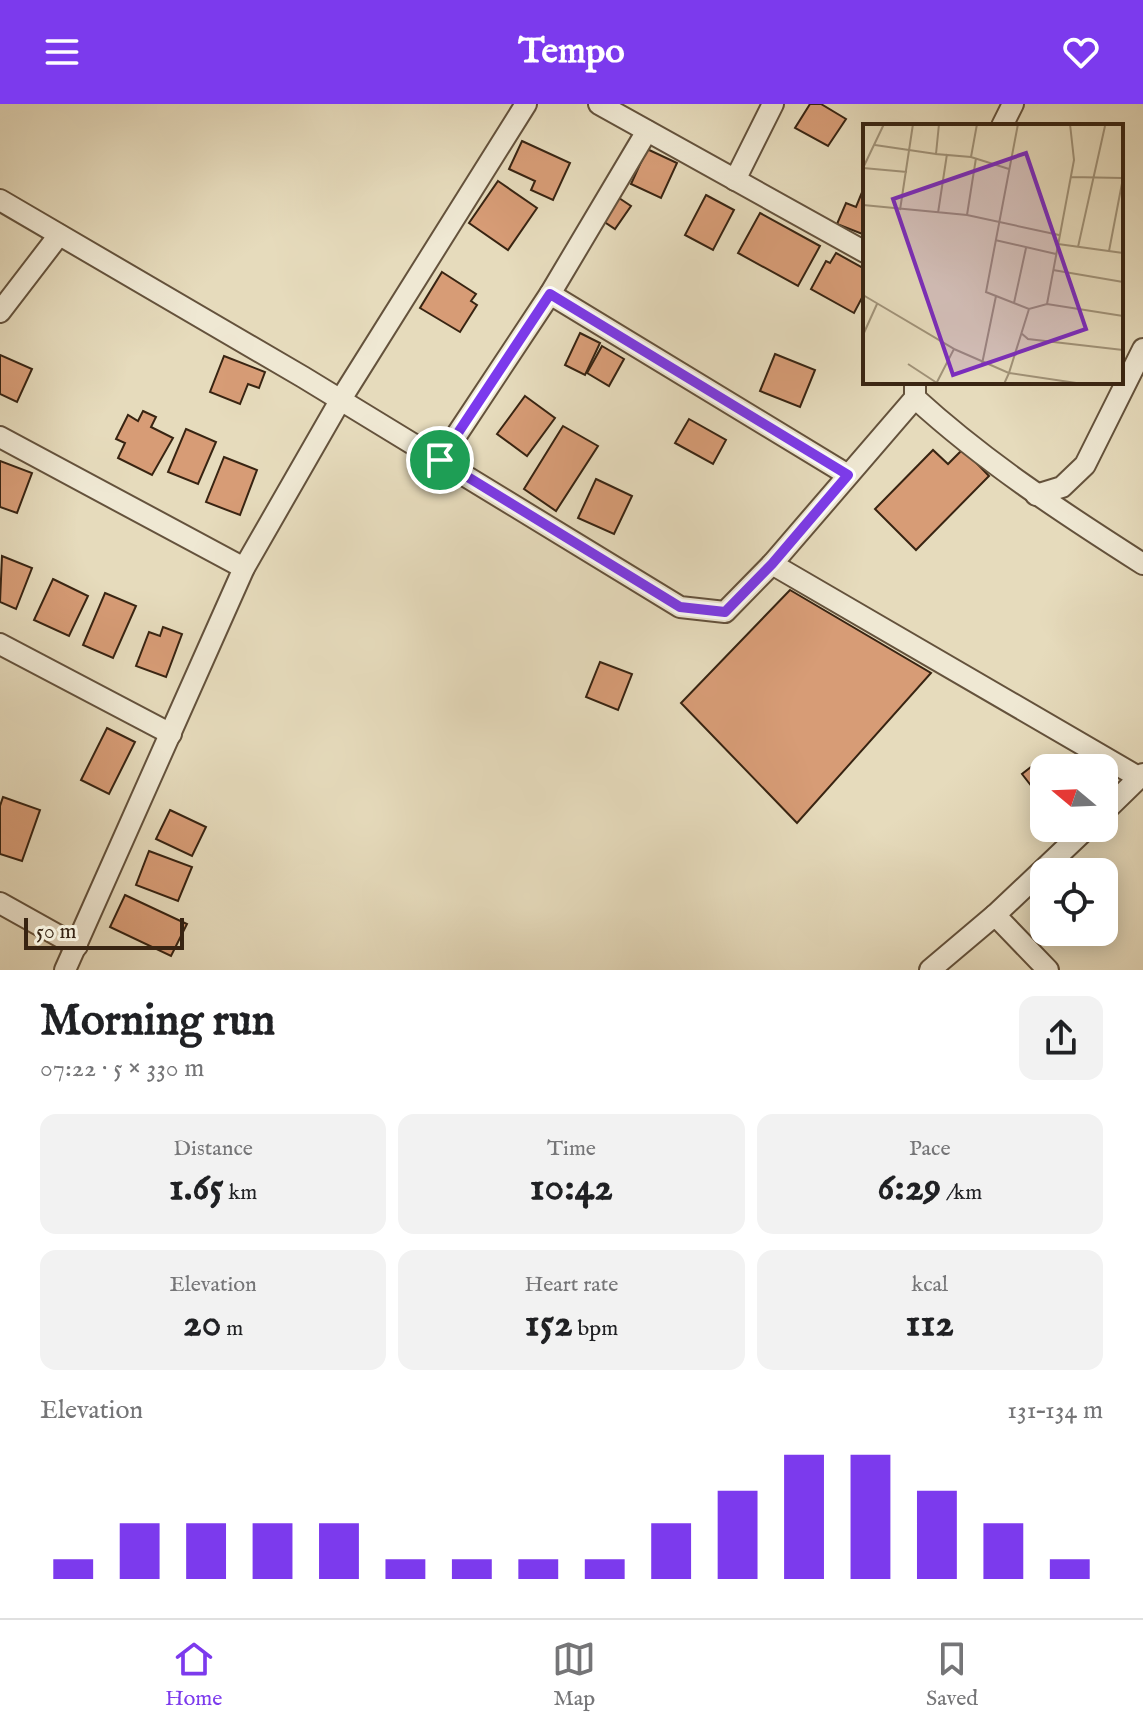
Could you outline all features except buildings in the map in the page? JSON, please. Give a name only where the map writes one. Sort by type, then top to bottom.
[{"type":"street","points":[[65,970],[244,568],[341,399],[526,104]]},
{"type":"street","points":[[599,104],[863,251]]},
{"type":"street","points":[[735,180],[773,104]]},
{"type":"street","points":[[1003,124],[1013,104]]},
{"type":"street","points":[[440,460],[550,294],[647,131]]},
{"type":"street","points":[[0,200],[341,399],[680,607],[725,612],[772,564],[915,390],[959,438],[1036,495],[1143,564]]},
{"type":"street","points":[[0,312],[59,235]]},
{"type":"street","points":[[550,294],[848,475]]},
{"type":"street","points":[[1036,495],[1062,487],[1085,465],[1143,349]]},
{"type":"street","points":[[0,437],[244,568]]},
{"type":"street","points":[[772,564],[1142,776],[1118,799]]},
{"type":"street","points":[[0,644],[171,734]]},
{"type":"street","points":[[930,970],[995,915],[1072,842]]},
{"type":"street","points":[[0,903],[77,946]]},
{"type":"street","points":[[995,915],[1048,970]]},
{"type":"route","points":[[550,294],[848,475],[772,564],[725,612],[680,607],[440,460],[550,294]]}]
